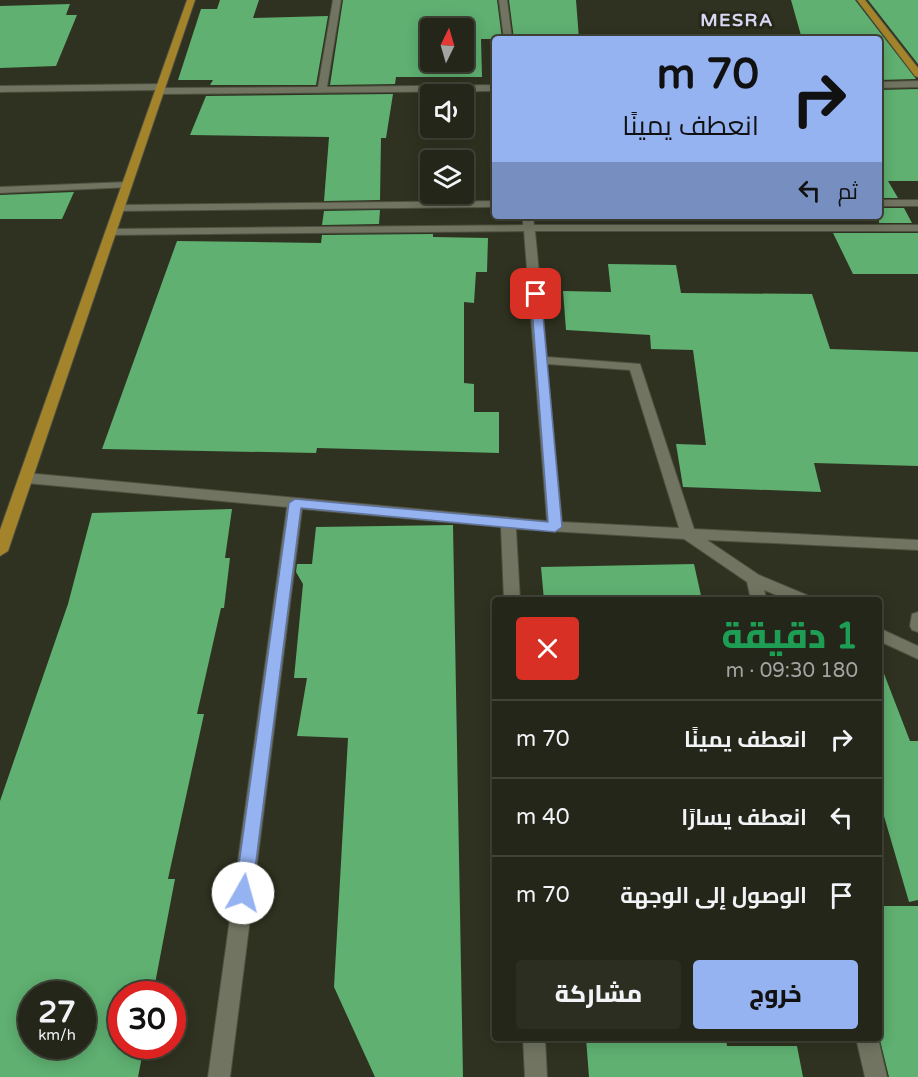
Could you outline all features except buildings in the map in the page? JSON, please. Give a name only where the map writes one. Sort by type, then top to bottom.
[{"type":"main road","points":[[0,551],[3,532],[26,478],[191,0]]},
{"type":"main road","points":[[861,0],[918,74]]},
{"type":"street","points":[[322,90],[337,0]]},
{"type":"street","points":[[503,0],[508,36]]},
{"type":"street","points":[[882,85],[918,84]]},
{"type":"street","points":[[0,89],[492,88]]},
{"type":"street","points":[[0,190],[127,185]]},
{"type":"street","points":[[882,203],[918,203]]},
{"type":"street","points":[[119,208],[492,204]]},
{"type":"street","points":[[111,232],[528,222],[918,228]]},
{"type":"street","points":[[528,222],[555,527]]},
{"type":"street","points":[[542,360],[635,368],[688,534],[754,579],[796,597]]},
{"type":"street","points":[[26,478],[555,527],[918,545]]},
{"type":"street","points":[[219,1077],[295,503]]},
{"type":"street","points":[[508,523],[512,597]]},
{"type":"street","points":[[754,579],[758,597]]},
{"type":"street","points":[[918,618],[918,626]]},
{"type":"street","points":[[882,635],[918,653]]},
{"type":"street","points":[[534,1041],[536,1077]]},
{"type":"street","points":[[868,1041],[876,1077]]},
{"type":"district","name":"MESRA","points":[[737,20]]},
{"type":"route","points":[[243,893],[295,503],[555,527],[536,294]]}]
